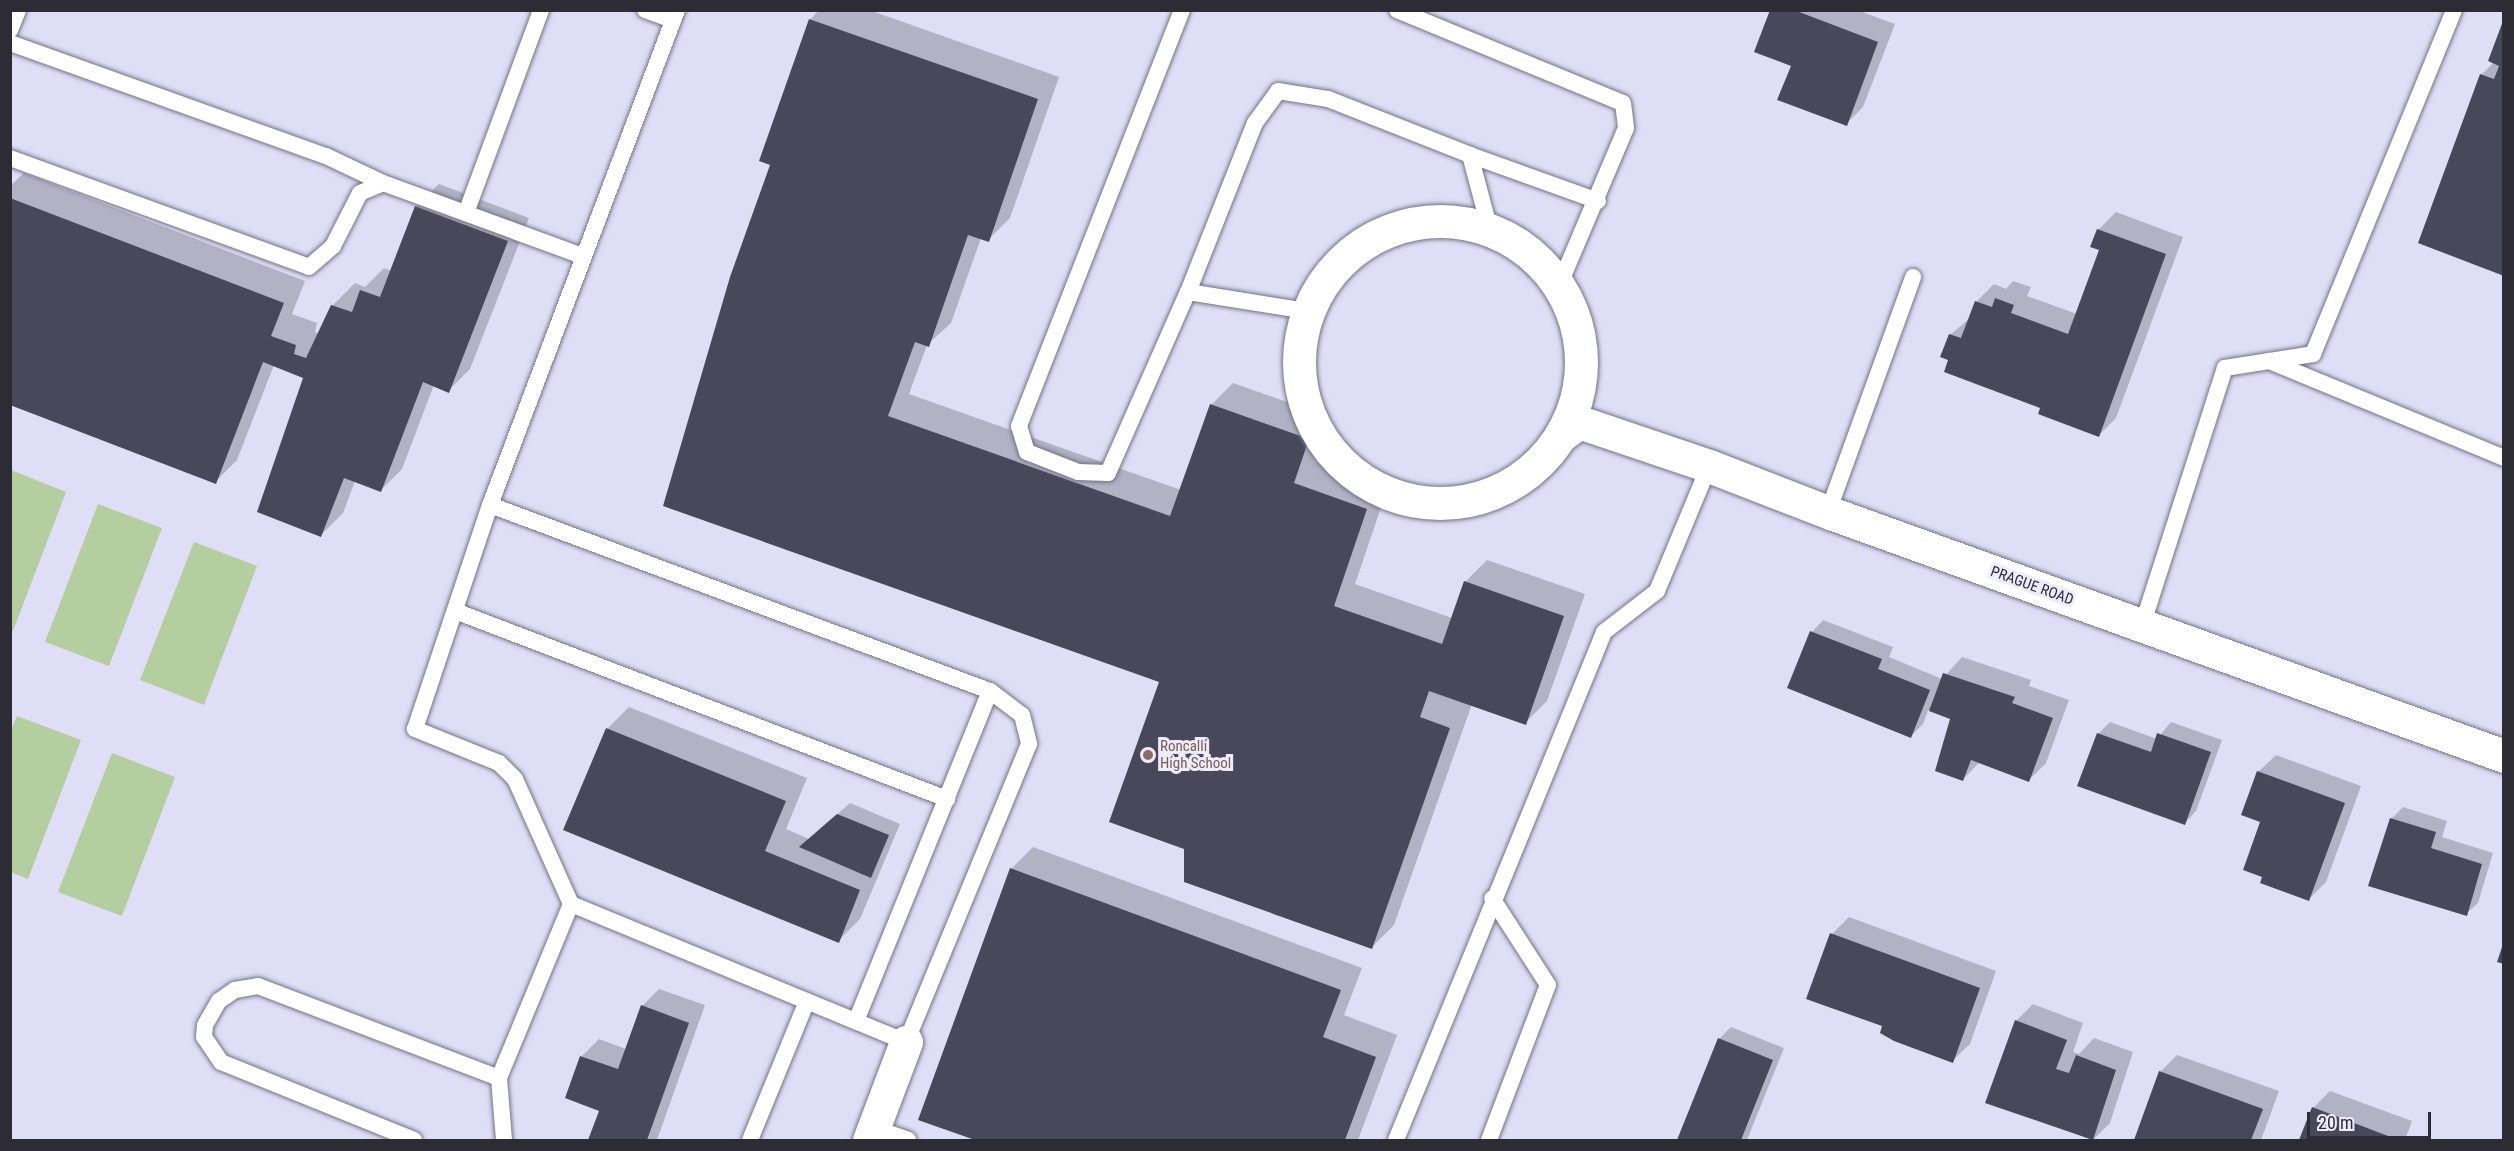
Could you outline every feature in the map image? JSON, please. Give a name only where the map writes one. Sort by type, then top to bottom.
[{"type":"street","points":[[1447,221],[1490,230],[1529,253],[1559,286],[1575,320],[1581,359],[1577,398],[1563,434],[1536,466],[1510,484],[1461,502],[1419,502],[1379,490],[1344,466],[1317,433],[1301,394],[1298,352],[1307,311],[1330,273],[1362,243],[1403,225],[1447,221]]},
{"type":"street","name":"PRAGUE ROAD","points":[[1563,434],[1579,422],[1709,466],[1828,512],[2504,756]]},
{"type":"street","points":[[872,1134],[906,1042]]},
{"type":"lane","points":[[10,30],[18,10]]},
{"type":"lane","points":[[466,213],[541,10]]},
{"type":"lane","points":[[490,505],[990,691],[1022,715],[1029,744],[906,1042],[571,904],[515,779],[499,763],[415,729],[490,505],[675,16],[645,10]]},
{"type":"lane","points":[[1182,10],[1019,426],[1027,452],[1078,472],[1108,473],[1188,292],[1255,123],[1278,91],[1328,99],[1470,155],[1598,201]]},
{"type":"lane","points":[[1397,10],[1623,103],[1626,128],[1598,201],[1559,286]]},
{"type":"lane","points":[[2142,626],[2225,368],[2313,354],[2454,10]]},
{"type":"lane","points":[[10,43],[326,156],[383,183],[583,256]]},
{"type":"lane","points":[[1470,155],[1490,230]]},
{"type":"lane","points":[[10,158],[309,267],[333,246],[360,193],[383,183]]},
{"type":"lane","points":[[1828,512],[1914,277]]},
{"type":"lane","points":[[1188,292],[1307,311]]},
{"type":"lane","points":[[2268,361],[2504,458]]},
{"type":"lane","points":[[1396,1140],[1492,898],[1604,632],[1657,591],[1709,466]]},
{"type":"lane","points":[[455,611],[947,799]]},
{"type":"lane","points":[[856,1021],[990,691]]},
{"type":"lane","points":[[1489,1140],[1548,985],[1492,898]]},
{"type":"lane","points":[[504,1140],[499,1078],[571,904]]},
{"type":"lane","points":[[414,1140],[221,1062],[204,1037],[205,1025],[219,1002],[235,990],[258,986],[499,1078]]},
{"type":"lane","points":[[750,1140],[807,1001]]},
{"type":"lane","points":[[872,1134],[908,1140]]},
{"type":"green space","points":[[11,470],[66,492],[13,631],[10,630]]},
{"type":"green space","points":[[98,504],[162,528],[109,666],[45,642]]},
{"type":"green space","points":[[194,542],[257,566],[204,705],[140,680]]},
{"type":"green space","points":[[17,716],[81,740],[28,879],[11,872],[10,733]]},
{"type":"green space","points":[[112,753],[175,777],[122,916],[58,892]]},
{"type":"building","points":[[1770,10],[1794,10],[1878,42],[1847,126],[1777,100],[1791,66],[1754,52]]},
{"type":"building","points":[[809,19],[1038,99],[989,242],[968,235],[929,347],[915,342],[888,416],[1170,516],[1210,404],[1309,439],[1294,483],[1367,509],[1334,606],[1442,644],[1464,581],[1564,616],[1526,725],[1429,691],[1420,717],[1450,728],[1372,949],[1184,882],[1184,849],[1109,822],[1159,682],[663,506],[730,277],[770,165],[759,161]]},
{"type":"building","points":[[2503,21],[2504,276],[2418,243],[2480,74],[2494,79],[2499,66],[2488,61]]},
{"type":"building","points":[[10,198],[284,303],[271,336],[296,345],[294,354],[306,358],[331,305],[352,312],[360,290],[380,297],[415,206],[508,241],[449,393],[423,382],[381,492],[344,478],[321,537],[257,512],[303,378],[263,362],[216,484],[10,405]]},
{"type":"building","points":[[2097,229],[2166,254],[2099,437],[2038,414],[2040,408],[1944,372],[1948,360],[1940,357],[1949,334],[1961,338],[1975,301],[1992,307],[1995,298],[2014,305],[2011,313],[2068,334],[2099,250],[2090,247]]},
{"type":"building","points":[[1810,631],[1882,659],[1878,669],[1930,690],[1911,738],[1787,688]]},
{"type":"building","points":[[1943,673],[2015,697],[2012,703],[2053,718],[2029,782],[1971,760],[1963,781],[1935,771],[1950,719],[1929,711]]},
{"type":"building","points":[[606,728],[786,801],[765,851],[860,890],[839,943],[563,830]]},
{"type":"building","points":[[2097,733],[2151,752],[2157,733],[2211,752],[2185,825],[2077,786]]},
{"type":"building","points":[[2257,771],[2345,803],[2309,901],[2260,883],[2262,877],[2243,870],[2260,822],[2241,815]]},
{"type":"building","points":[[837,814],[889,835],[871,878],[799,847]]},
{"type":"building","points":[[2390,818],[2436,832],[2431,848],[2482,864],[2467,916],[2368,886]]},
{"type":"building","points":[[1010,868],[1341,990],[1323,1037],[1376,1057],[1345,1140],[975,1140],[918,1120]]},
{"type":"building","points":[[1830,933],[1980,988],[1953,1063],[1894,1041],[1880,1033],[1882,1026],[1806,999]]},
{"type":"building","points":[[2504,944],[2504,964],[2497,962]]},
{"type":"building","points":[[641,1005],[689,1023],[647,1140],[588,1140],[599,1111],[565,1098],[580,1056],[618,1069]]},
{"type":"building","points":[[2015,1020],[2067,1040],[2056,1069],[2069,1073],[2076,1055],[2116,1070],[2093,1140],[1985,1103]]},
{"type":"building","points":[[1718,1038],[1773,1060],[1741,1140],[1677,1140]]},
{"type":"building","points":[[2159,1071],[2263,1109],[2251,1140],[2134,1140]]},
{"type":"building","points":[[2312,1107],[2396,1139],[2299,1140]]},
{"type":"place","name":"Roncalli High School","points":[[1148,755]]}]
